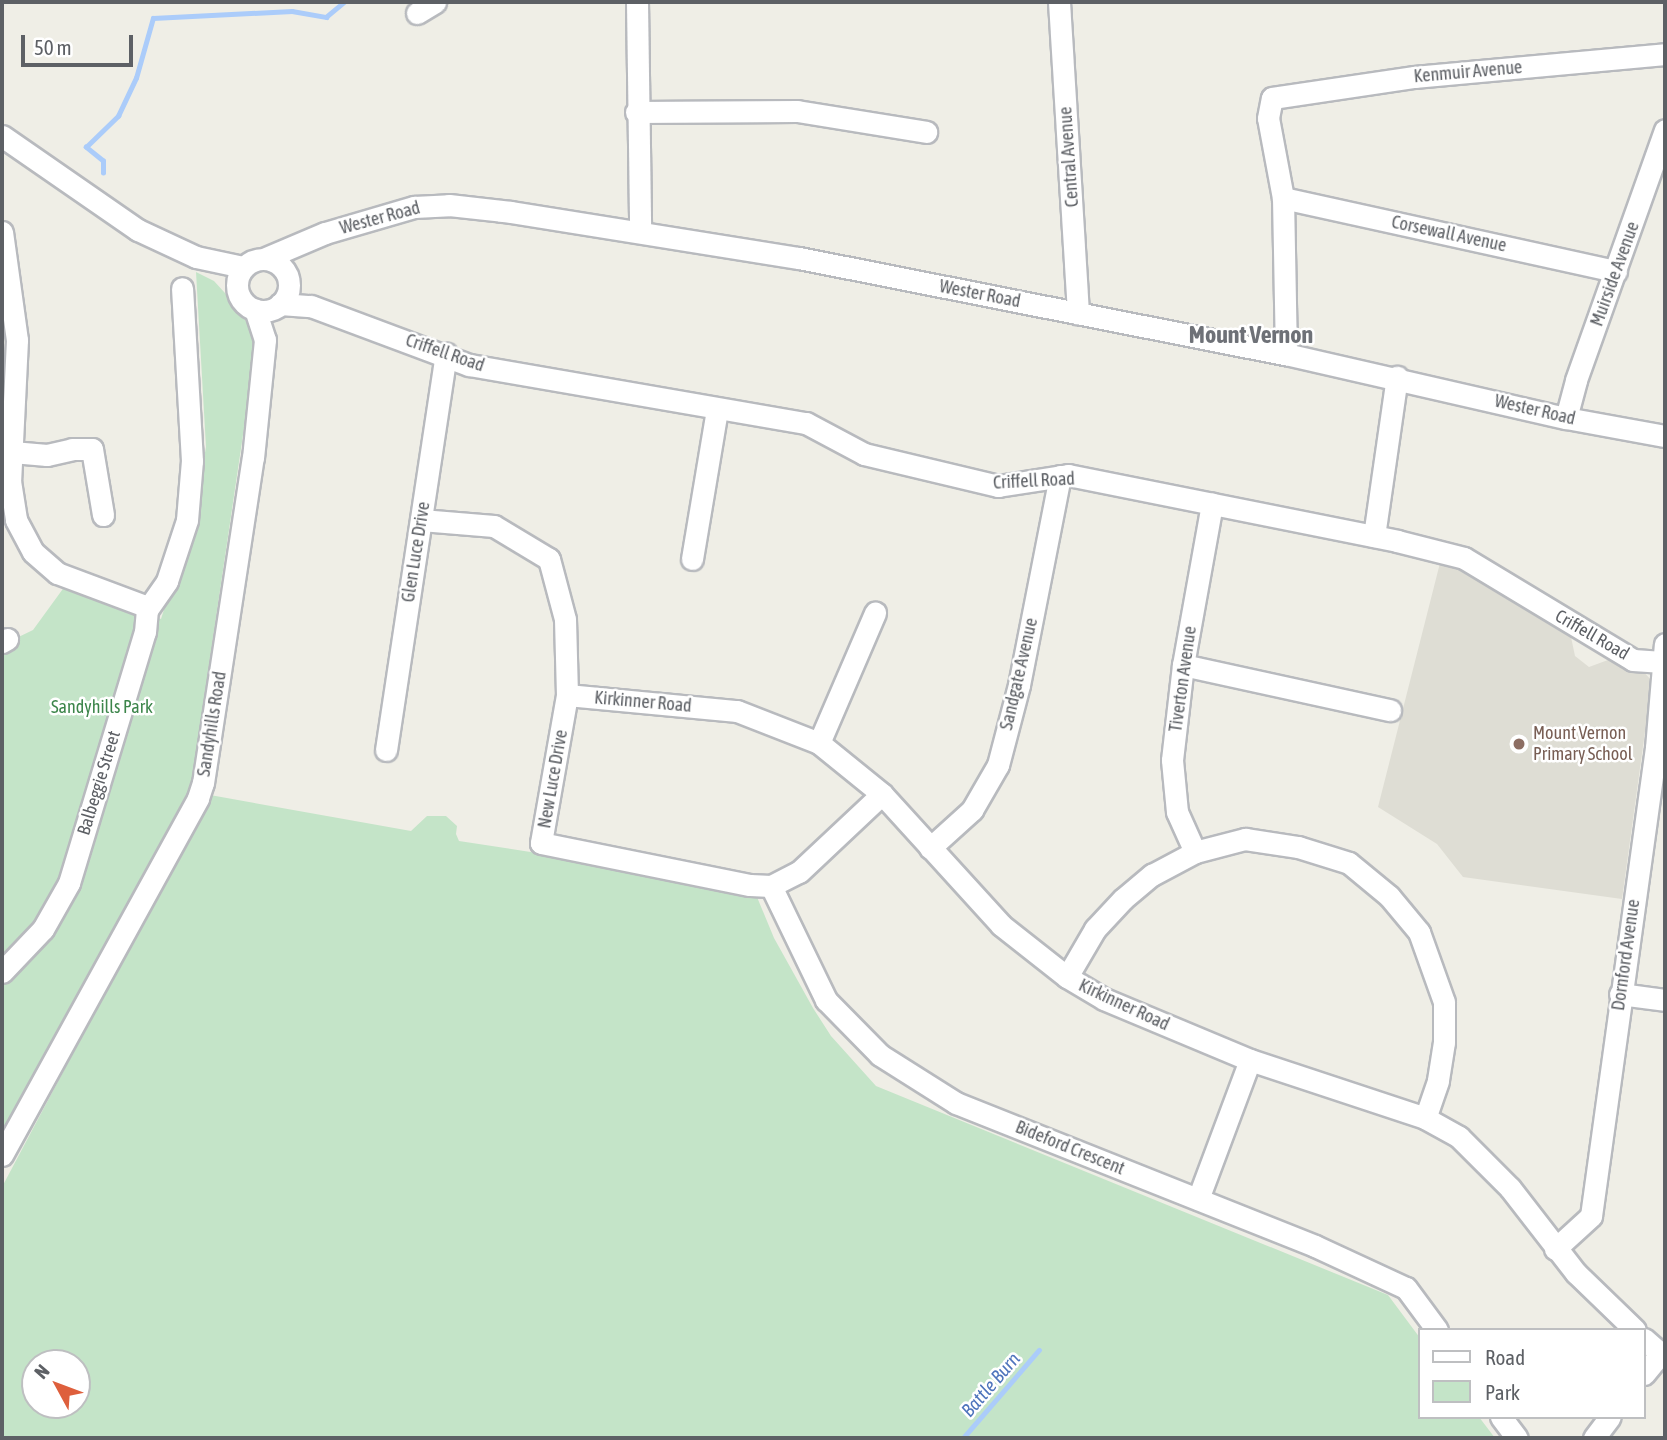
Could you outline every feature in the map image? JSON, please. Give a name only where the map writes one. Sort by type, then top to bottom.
[{"type":"street","points":[[637,2],[636,112],[640,231]]},
{"type":"street","name":"Central Avenue","points":[[1059,2],[1078,313]]},
{"type":"street","name":"Kenmuir Avenue","points":[[1283,198],[1268,118],[1272,98],[1414,77],[1665,54]]},
{"type":"street","points":[[636,112],[797,111],[926,132]]},
{"type":"street","name":"Muirside Avenue","points":[[1566,418],[1576,380],[1665,130]]},
{"type":"street","points":[[2,136],[138,230],[197,257],[243,267]]},
{"type":"street","points":[[1283,198],[1286,354]]},
{"type":"street","name":"Corsewall Avenue","points":[[1283,198],[1616,271]]},
{"type":"street","name":"Wester Road","points":[[272,295],[294,247],[325,233],[425,205],[511,212],[640,231],[1078,313],[1397,377],[1566,418],[1665,436]]},
{"type":"street","points":[[2,232],[17,340],[12,452],[6,492],[25,538],[50,568],[64,577],[148,607]]},
{"type":"street","points":[[197,257],[237,289],[243,302],[272,295],[249,262],[243,267],[237,289]]},
{"type":"street","name":"Balbeggie Street","points":[[2,972],[13,964],[43,929],[69,883],[145,632],[148,607],[167,581],[187,520],[192,461],[182,288]]},
{"type":"street","name":"Criffell Road","points":[[272,295],[311,306],[446,354],[469,365],[806,423],[864,454],[998,486],[1068,475],[1374,536],[1464,558],[1633,660],[1664,653]]},
{"type":"street","name":"Sandyhills Road","points":[[2,1155],[198,798],[203,783],[253,458],[272,295]]},
{"type":"street","name":"Glen Luce Drive","points":[[387,750],[446,354]]},
{"type":"street","points":[[1374,536],[1397,377]]},
{"type":"street","points":[[692,559],[717,409]]},
{"type":"street","points":[[12,452],[47,455],[72,449],[92,449],[103,514]]},
{"type":"street","name":"Sandgate Avenue","points":[[930,848],[972,810],[998,765],[1019,685],[1060,476]]},
{"type":"street","name":"Tiverton Avenue","points":[[1195,852],[1177,812],[1172,760],[1183,665],[1212,504]]},
{"type":"street","name":"New Luce Drive","points":[[421,520],[494,526],[549,559],[565,619],[567,695],[541,844],[750,885],[771,886]]},
{"type":"street","points":[[819,743],[875,613]]},
{"type":"street","name":"Dornford Avenue","points":[[1555,1249],[1591,1216],[1620,994],[1661,749],[1664,653]]},
{"type":"street","points":[[1183,665],[1390,710]]},
{"type":"street","name":"Kirkinner Road","points":[[567,695],[737,710],[819,743],[882,794],[1001,925],[1067,977],[1104,999],[1250,1060],[1425,1118],[1459,1137],[1510,1188],[1555,1249],[1633,1328]]},
{"type":"street","points":[[771,886],[799,872],[882,794]]},
{"type":"street","points":[[1067,977],[1095,929],[1123,900],[1152,875],[1195,852],[1245,839],[1298,848],[1349,863],[1388,896],[1419,932],[1444,1002],[1444,1042],[1438,1081],[1425,1118]]},
{"type":"street","name":"Bideford Crescent","points":[[771,886],[826,1000],[880,1055],[956,1103],[1198,1199],[1406,1287],[1436,1328]]},
{"type":"street","points":[[1620,994],[1665,1000]]},
{"type":"street","points":[[1198,1199],[1250,1060]]},
{"type":"street","points":[[1646,1341],[1663,1356],[1646,1372]]},
{"type":"street","points":[[1503,1419],[1517,1438]]},
{"type":"street","points":[[1594,1438],[1608,1419]]},
{"type":"shaded area","name":"Mount Vernon Primary School","points":[[1440,563],[1478,577],[1571,637],[1575,656],[1589,667],[1608,660],[1641,669],[1652,681],[1622,899],[1463,877],[1437,844],[1378,807]]},
{"type":"green space","name":"Sandyhills Park","points":[[196,272],[214,281],[235,304],[250,328],[254,342],[252,374],[192,780],[187,795],[2,1140],[2,645],[33,630],[65,586],[161,619],[194,515],[206,447]]},
{"type":"green space","points":[[210,795],[411,831],[427,816],[446,816],[457,826],[459,841],[537,853],[757,897],[774,938],[813,1008],[831,1036],[876,1086],[1388,1295],[1418,1335],[1418,1419],[1481,1419],[1495,1438],[2,1438],[2,1187]]},
{"type":"waterway","points":[[103,173],[103,161],[86,147],[118,116],[136,78],[153,18],[292,11],[326,17],[344,2]]},
{"type":"waterway","name":"Battle Burn","points":[[963,1438],[1039,1350]]},
{"type":"place","name":"Mount Vernon Primary School","points":[[1519,744]]},
{"type":"district","name":"Mount Vernon","points":[[1251,335]]}]
